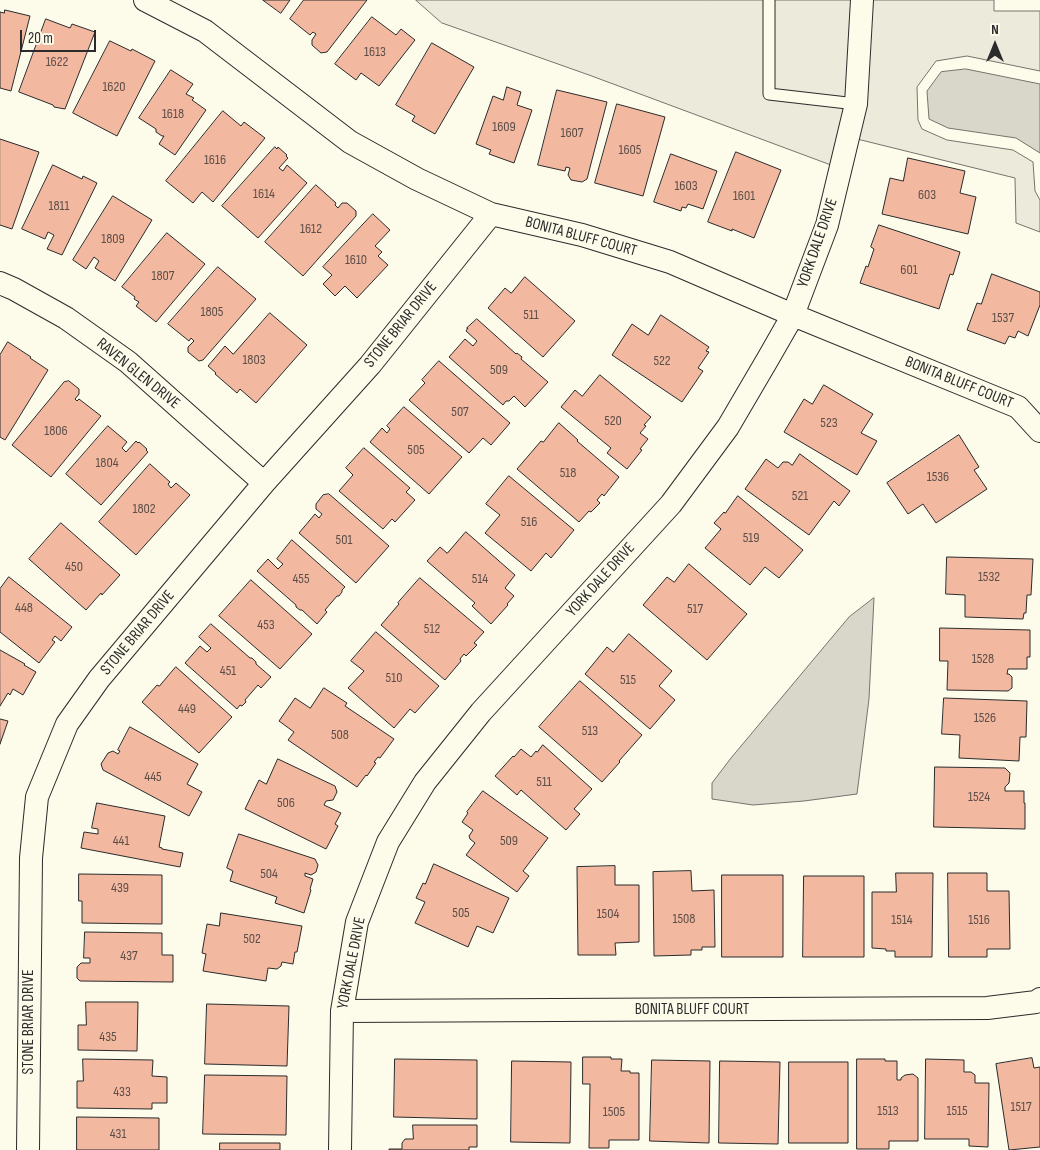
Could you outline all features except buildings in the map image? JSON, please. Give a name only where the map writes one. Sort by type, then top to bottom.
[{"type":"street","name":"BONITA BLUFF COURT","points":[[145,0],[204,31],[350,142],[418,179],[491,214],[582,235],[670,262],[793,315],[1018,407],[1040,432]]},
{"type":"street","name":"YORK DALE DRIVE","points":[[340,1150],[342,1011],[357,922],[388,842],[425,782],[481,712],[671,504],[728,427],[793,315],[827,225],[856,104],[862,0]]},
{"type":"street","name":"STONE BRIAR DRIVE","points":[[28,1150],[31,858],[38,797],[67,724],[99,680],[264,483],[370,365],[491,214]]},
{"type":"street","name":"RAVEN GLEN DRIVE","points":[[0,283],[66,318],[128,362],[264,483]]},
{"type":"street","name":"BONITA BLUFF COURT","points":[[342,1011],[987,1008],[1036,1002],[1040,999]]},
{"type":"lane","points":[[769,0],[769,94],[856,104]]},
{"type":"shaded area","points":[[416,0],[994,0],[994,11],[1040,11],[1040,71],[967,56],[936,61],[917,87],[918,120],[922,129],[947,140],[1013,150],[1033,162],[1035,191],[1040,200],[1040,232],[1016,223],[1015,178],[853,138],[839,168],[589,75],[442,23]]},
{"type":"shaded area","points":[[966,69],[1040,84],[1040,153],[1016,138],[948,128],[929,119],[927,91],[941,72]]},
{"type":"shaded area","points":[[874,598],[869,699],[857,794],[753,805],[712,799],[712,783],[731,758],[849,617]]}]
